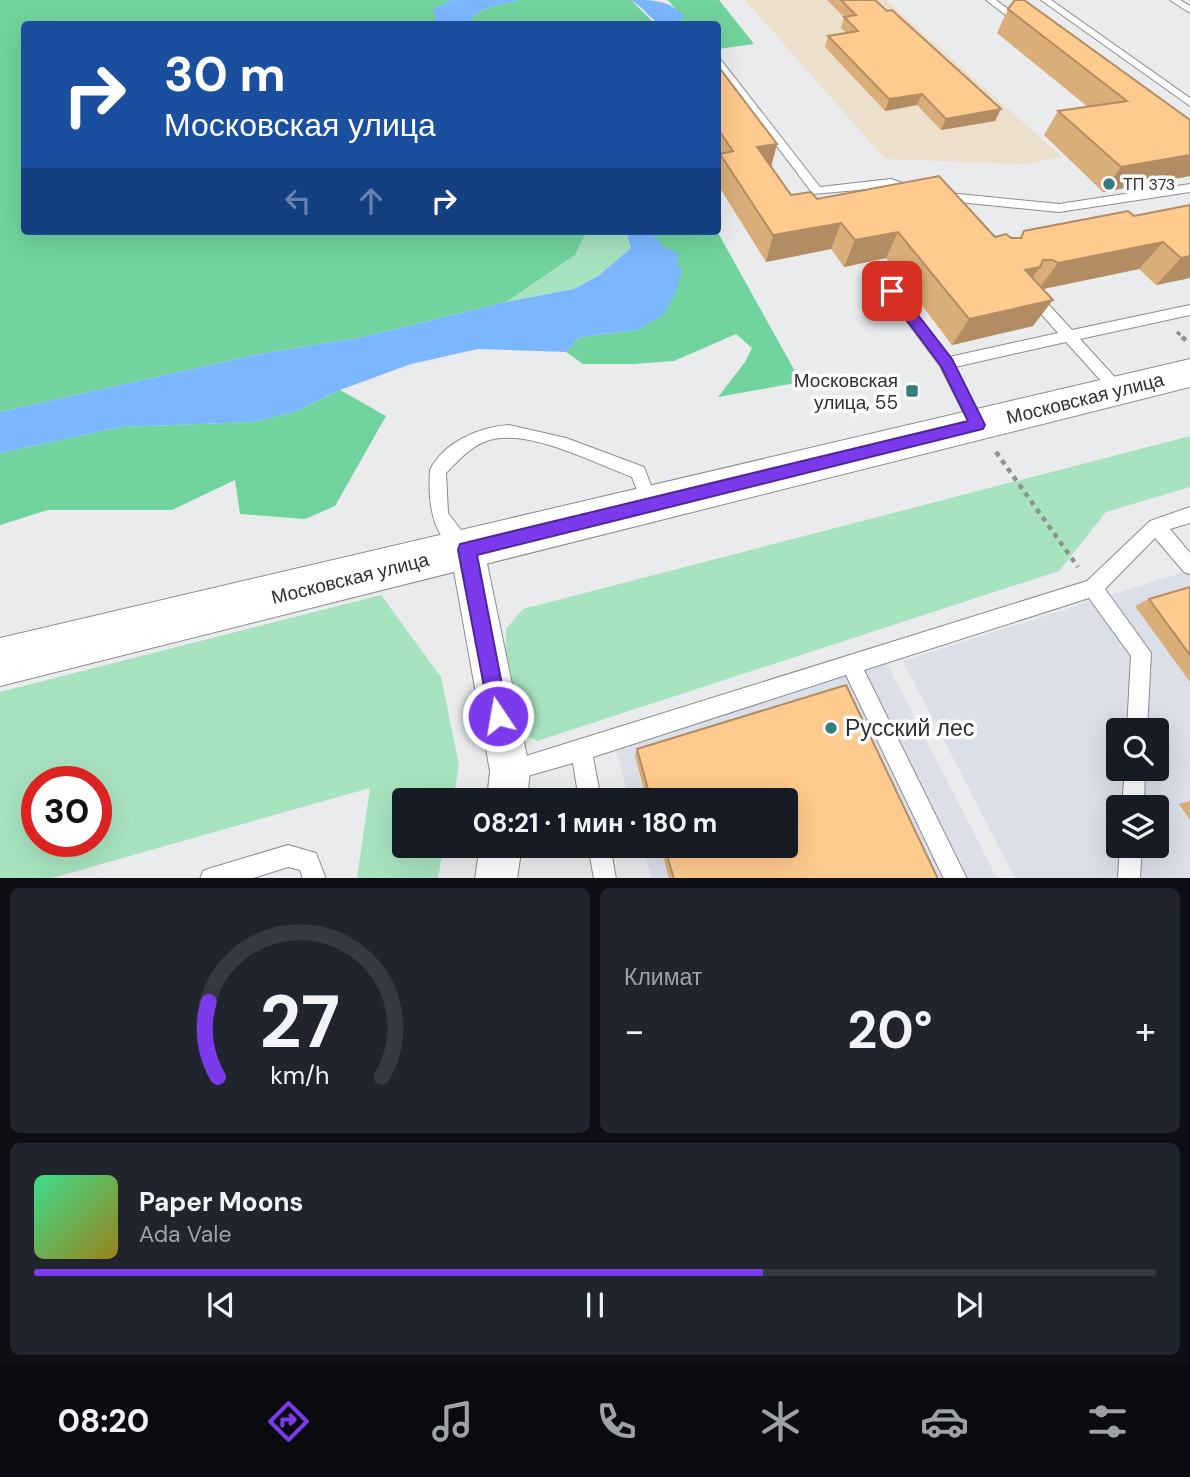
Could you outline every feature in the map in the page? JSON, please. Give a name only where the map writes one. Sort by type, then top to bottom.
[{"type":"main road","name":"Московская улица","points":[[0,662],[1190,373]]},
{"type":"street","points":[[467,550],[508,785]]},
{"type":"street","points":[[496,878],[499,858]]},
{"type":"lane","points":[[990,0],[1035,34]]},
{"type":"lane","points":[[1045,0],[1190,103]]},
{"type":"lane","points":[[1174,0],[1190,10]]},
{"type":"lane","points":[[721,66],[817,191],[891,183],[943,197],[1059,208],[1190,188]]},
{"type":"lane","points":[[943,197],[959,214]]},
{"type":"lane","points":[[878,274],[946,363],[977,425]]},
{"type":"lane","points":[[1029,292],[1118,390]]},
{"type":"lane","points":[[946,363],[1190,310]]},
{"type":"lane","points":[[467,550],[444,529],[436,502],[438,470],[465,444],[491,433],[528,434],[638,472],[650,504]]},
{"type":"lane","points":[[508,785],[581,750],[1093,588],[1156,526],[1190,515]]},
{"type":"lane","points":[[1156,526],[1190,566]]},
{"type":"lane","points":[[1093,588],[1140,653],[1137,718]]},
{"type":"lane","points":[[851,664],[956,878]]},
{"type":"lane","points":[[581,750],[588,788]]},
{"type":"lane","points":[[211,878],[288,856],[308,861],[315,878]]},
{"type":"lane","points":[[601,858],[605,878]]},
{"type":"lane","points":[[1129,878],[1130,858]]},
{"type":"path","points":[[977,425],[1093,588]]},
{"type":"shaded area","points":[[745,0],[886,0],[1062,157],[1025,164],[885,159]]},
{"type":"shaded area","points":[[1190,570],[1190,878],[1015,878],[903,661]]},
{"type":"shaded area","points":[[886,662],[997,878],[652,878],[646,858],[798,858],[798,788],[627,788],[616,751]]},
{"type":"green space","points":[[0,0],[452,0],[433,9],[436,21],[21,21],[21,235],[585,235],[575,255],[506,302],[363,337],[259,354],[0,412]]},
{"type":"green space","points":[[520,0],[631,0],[652,21],[470,21],[477,13]]},
{"type":"green space","points":[[667,0],[719,0],[754,44],[721,49],[721,21],[677,21],[684,17]]},
{"type":"green space","points":[[585,235],[627,235],[631,248],[598,276],[574,289],[506,302],[575,255]]},
{"type":"green space","points":[[653,235],[719,235],[801,382],[718,397],[745,362],[752,348],[736,334],[674,361],[583,364],[566,352],[580,337],[638,330]]},
{"type":"green space","points":[[340,390],[386,416],[335,506],[305,519],[240,514],[235,480],[172,510],[48,510],[0,525],[0,453],[121,427],[252,422],[295,412]]},
{"type":"green space","points":[[1190,436],[1190,487],[1106,512],[1059,571],[537,741],[505,725],[506,629],[523,609]]},
{"type":"green space","points":[[381,595],[441,677],[459,765],[455,788],[392,788],[392,858],[442,858],[438,878],[357,878],[370,788],[52,878],[0,878],[0,692]]},
{"type":"water","points":[[452,0],[520,0],[483,10],[470,21],[436,21],[433,9]]},
{"type":"water","points":[[631,0],[661,2],[673,7],[685,17],[677,21],[657,21]]},
{"type":"water","points":[[627,235],[654,235],[682,270],[676,292],[664,314],[638,330],[580,337],[566,352],[478,349],[411,364],[340,390],[295,412],[252,422],[121,427],[0,453],[0,412],[259,354],[363,337],[506,302],[574,289],[598,276],[631,248]]},
{"type":"building","points":[[841,0],[875,0],[887,11],[892,10],[1001,109],[946,119],[922,94],[889,99],[828,36],[858,31],[844,17],[856,15]]},
{"type":"building","points":[[1015,0],[1024,0],[1190,120],[1190,155],[1121,167],[1058,111],[1127,101],[1008,9]]},
{"type":"building","points":[[721,70],[777,144],[757,147],[791,195],[811,192],[817,199],[939,176],[995,237],[1006,234],[1011,238],[1021,238],[1024,231],[1128,211],[1134,216],[1190,205],[1190,256],[1181,258],[1163,242],[1058,263],[1043,260],[1040,267],[1025,270],[1053,300],[969,319],[898,232],[855,240],[841,223],[773,235],[721,156],[733,151],[721,133]]},
{"type":"building","points":[[1190,587],[1190,655],[1149,599]]},
{"type":"building","points":[[846,685],[938,878],[674,878],[668,858],[798,858],[798,788],[648,788],[637,749]]},
{"type":"waterway","points":[[658,248],[675,255],[669,270]]},
{"type":"place","name":"ТП 373","points":[[1109,184]]},
{"type":"place","name":"Московская улица, 55","points":[[912,391]]},
{"type":"place","name":"Русский лес","points":[[831,728]]},
{"type":"route","points":[[498,716],[467,550],[977,425],[946,363],[892,291]]}]
